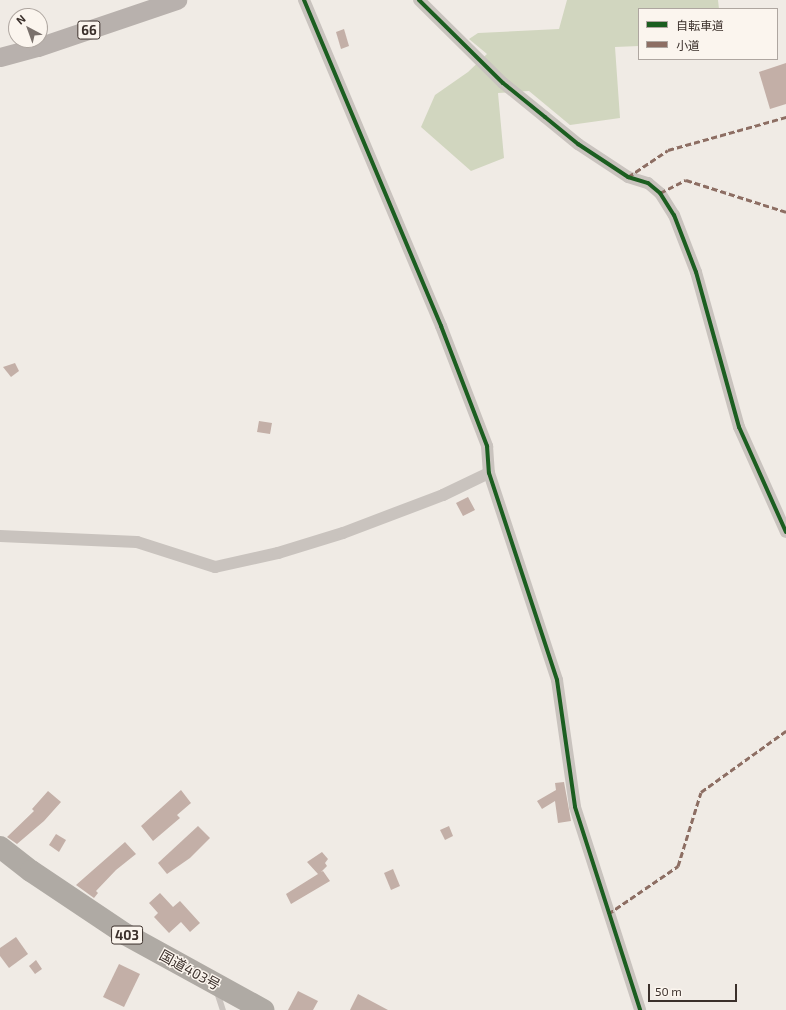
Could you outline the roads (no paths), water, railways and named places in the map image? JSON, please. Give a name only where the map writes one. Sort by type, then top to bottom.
[{"type":"highway","name":"国道403号","points":[[0,847],[31,872],[125,934],[263,1010]]},
{"type":"main road","name":"66","points":[[0,57],[38,47],[177,0]]},
{"type":"street","points":[[304,0],[441,326],[487,446],[490,473],[557,680],[575,807],[640,1010]]},
{"type":"street","points":[[419,0],[503,83],[567,135],[628,177],[648,183],[660,193],[674,215],[696,272],[739,427],[786,532]]},
{"type":"street","points":[[0,536],[137,542],[215,566],[278,552],[343,533],[443,495],[490,473]]},
{"type":"lane","points":[[214,983],[223,1010]]}]
